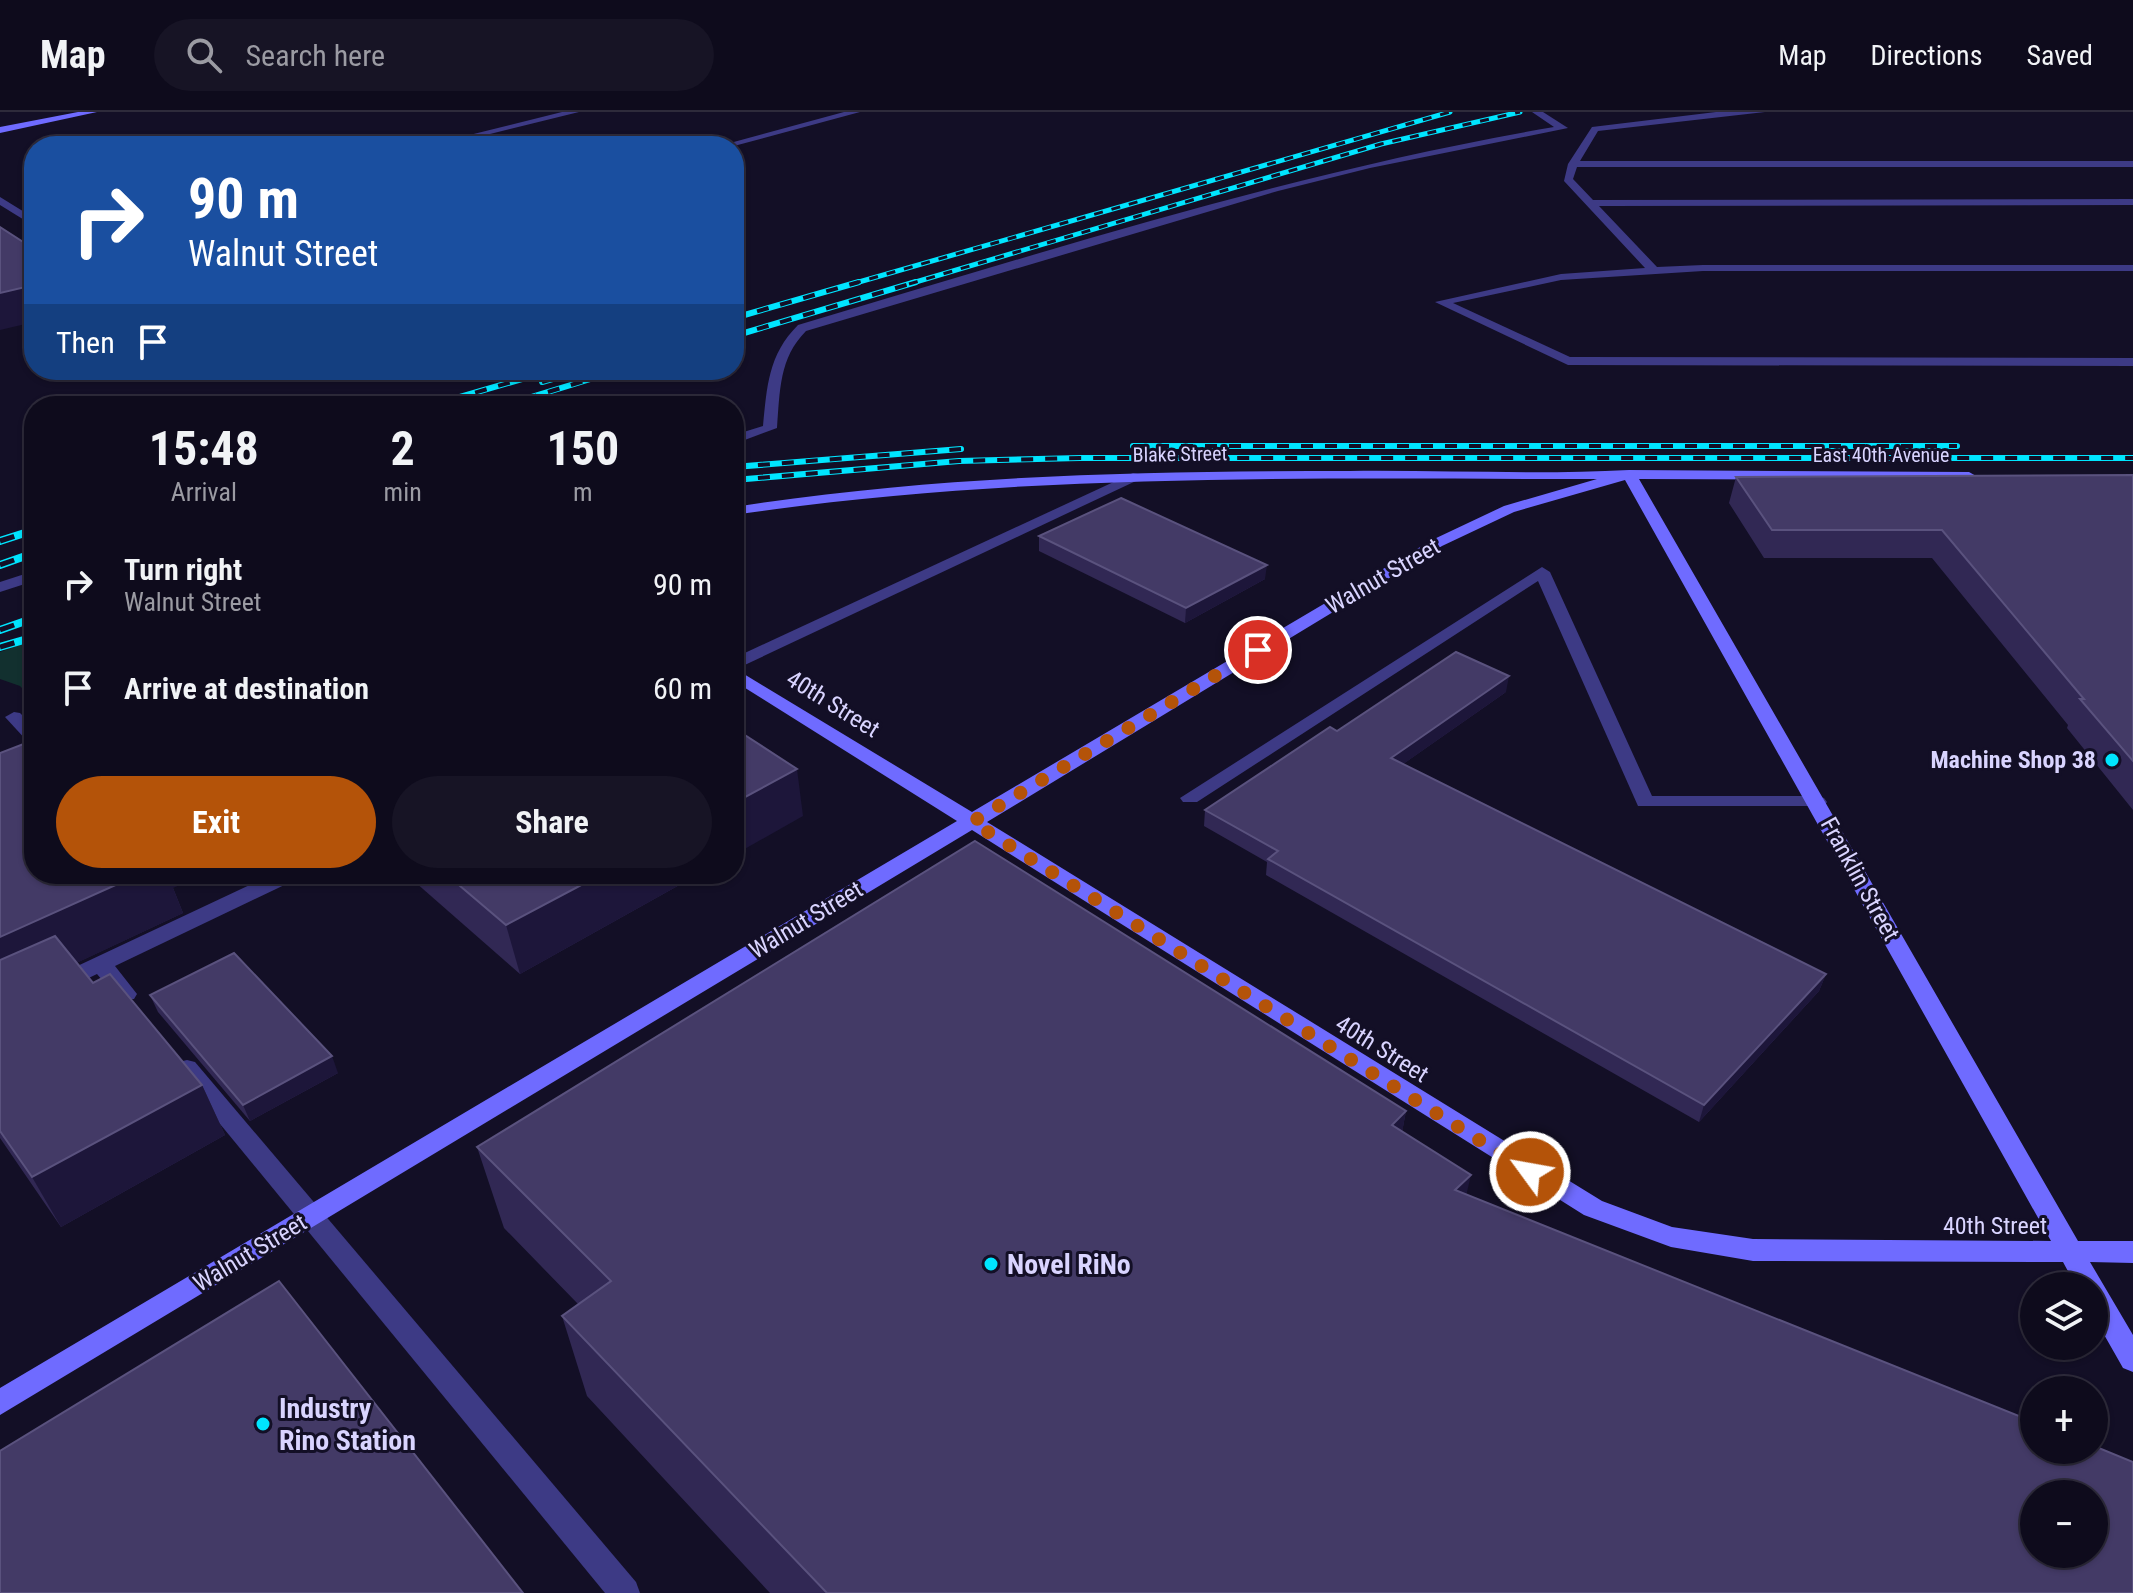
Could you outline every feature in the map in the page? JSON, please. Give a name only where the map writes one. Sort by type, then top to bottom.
[{"type":"street","points":[[0,130],[92,112]]},
{"type":"street","points":[[472,136],[574,112]]},
{"type":"street","points":[[744,141],[855,112]]},
{"type":"street","points":[[1537,112],[1563,128]]},
{"type":"street","points":[[744,437],[770,428],[777,361],[785,342],[802,328],[1349,169],[1492,139],[1563,128],[1595,129],[1679,117],[1760,112]]},
{"type":"street","points":[[1595,129],[1573,164],[1568,179],[1654,271]]},
{"type":"street","points":[[1573,164],[2133,164]]},
{"type":"street","points":[[0,200],[24,216]]},
{"type":"street","points":[[1590,203],[2133,202]]},
{"type":"street","points":[[2133,268],[1703,268],[1561,277],[1441,302],[1568,361],[2133,362]]},
{"type":"street","name":"East 40th Avenue","points":[[1629,474],[1992,476]]},
{"type":"street","name":"Blake Street","points":[[744,509],[929,486],[1133,477],[1629,474]]},
{"type":"street","name":"Franklin Street","points":[[1629,474],[2082,1272]]},
{"type":"street","name":"Walnut Street","points":[[0,1403],[1437,543],[1509,509],[1629,474]]},
{"type":"street","points":[[744,660],[1133,477]]},
{"type":"street","points":[[1190,798],[1542,572],[1645,802],[1817,802]]},
{"type":"street","points":[[0,587],[24,579]]},
{"type":"street","name":"40th Street","points":[[744,679],[1557,1189],[1618,1219],[1671,1237],[1753,1250],[2133,1252]]},
{"type":"street","points":[[14,717],[24,728]]},
{"type":"street","points":[[43,991],[253,884]]},
{"type":"street","points":[[101,964],[139,1011]]},
{"type":"street","points":[[169,1046],[625,1593]]},
{"type":"street","points":[[2108,1317],[2133,1360]]},
{"type":"green space","points":[[24,644],[24,690],[0,679],[0,652]]},
{"type":"building","points":[[0,227],[24,243],[24,287],[0,293]]},
{"type":"building","points":[[2133,475],[2133,761],[1942,530],[1772,530],[1736,477]]},
{"type":"building","points":[[1121,498],[1267,565],[1186,608],[1039,536]]},
{"type":"building","points":[[1456,652],[1509,676],[1391,758],[1826,974],[1704,1105],[1268,859],[1278,851],[1205,810],[1330,727],[1337,731]]},
{"type":"building","points":[[744,735],[797,769],[744,798]]},
{"type":"building","points":[[24,744],[24,884],[118,884],[0,937],[0,753]]},
{"type":"building","name":"Novel RiNo","points":[[975,841],[1406,1111],[1392,1125],[1471,1175],[1455,1190],[2020,1416],[2020,1464],[2108,1464],[2108,1452],[2133,1462],[2133,1593],[827,1593],[562,1316],[611,1281],[477,1147]]},
{"type":"building","points":[[458,884],[583,884],[506,925]]},
{"type":"building","points":[[55,936],[93,983],[110,974],[202,1085],[32,1177],[0,1131],[0,960]]},
{"type":"building","points":[[234,953],[332,1056],[243,1105],[150,995]]},
{"type":"building","name":"Industry Rino Station","points":[[279,1281],[523,1593],[0,1593],[0,1451]]},
{"type":"railway","points":[[852,284],[1450,112]]},
{"type":"railway","points":[[909,284],[1381,144],[1520,112]]},
{"type":"railway","points":[[744,315],[859,282]]},
{"type":"railway","points":[[744,333],[916,282]]},
{"type":"railway","points":[[463,396],[519,380]]},
{"type":"railway","points":[[542,382],[549,380]]},
{"type":"railway","points":[[535,396],[587,380]]},
{"type":"railway","points":[[1133,446],[1957,446]]},
{"type":"railway","points":[[744,466],[961,449]]},
{"type":"railway","points":[[744,479],[959,461],[1080,458],[2133,458]]},
{"type":"railway","points":[[0,541],[24,533]]},
{"type":"railway","points":[[0,565],[24,557]]},
{"type":"railway","points":[[0,630],[24,622]]},
{"type":"railway","points":[[0,647],[24,640]]},
{"type":"place","name":"Machine Shop 38","points":[[2112,760]]},
{"type":"place","name":"Novel RiNo","points":[[991,1264]]},
{"type":"place","name":"Industry Rino Station","points":[[263,1424]]},
{"type":"route","points":[[1258,650],[972,822],[1530,1172]]}]
